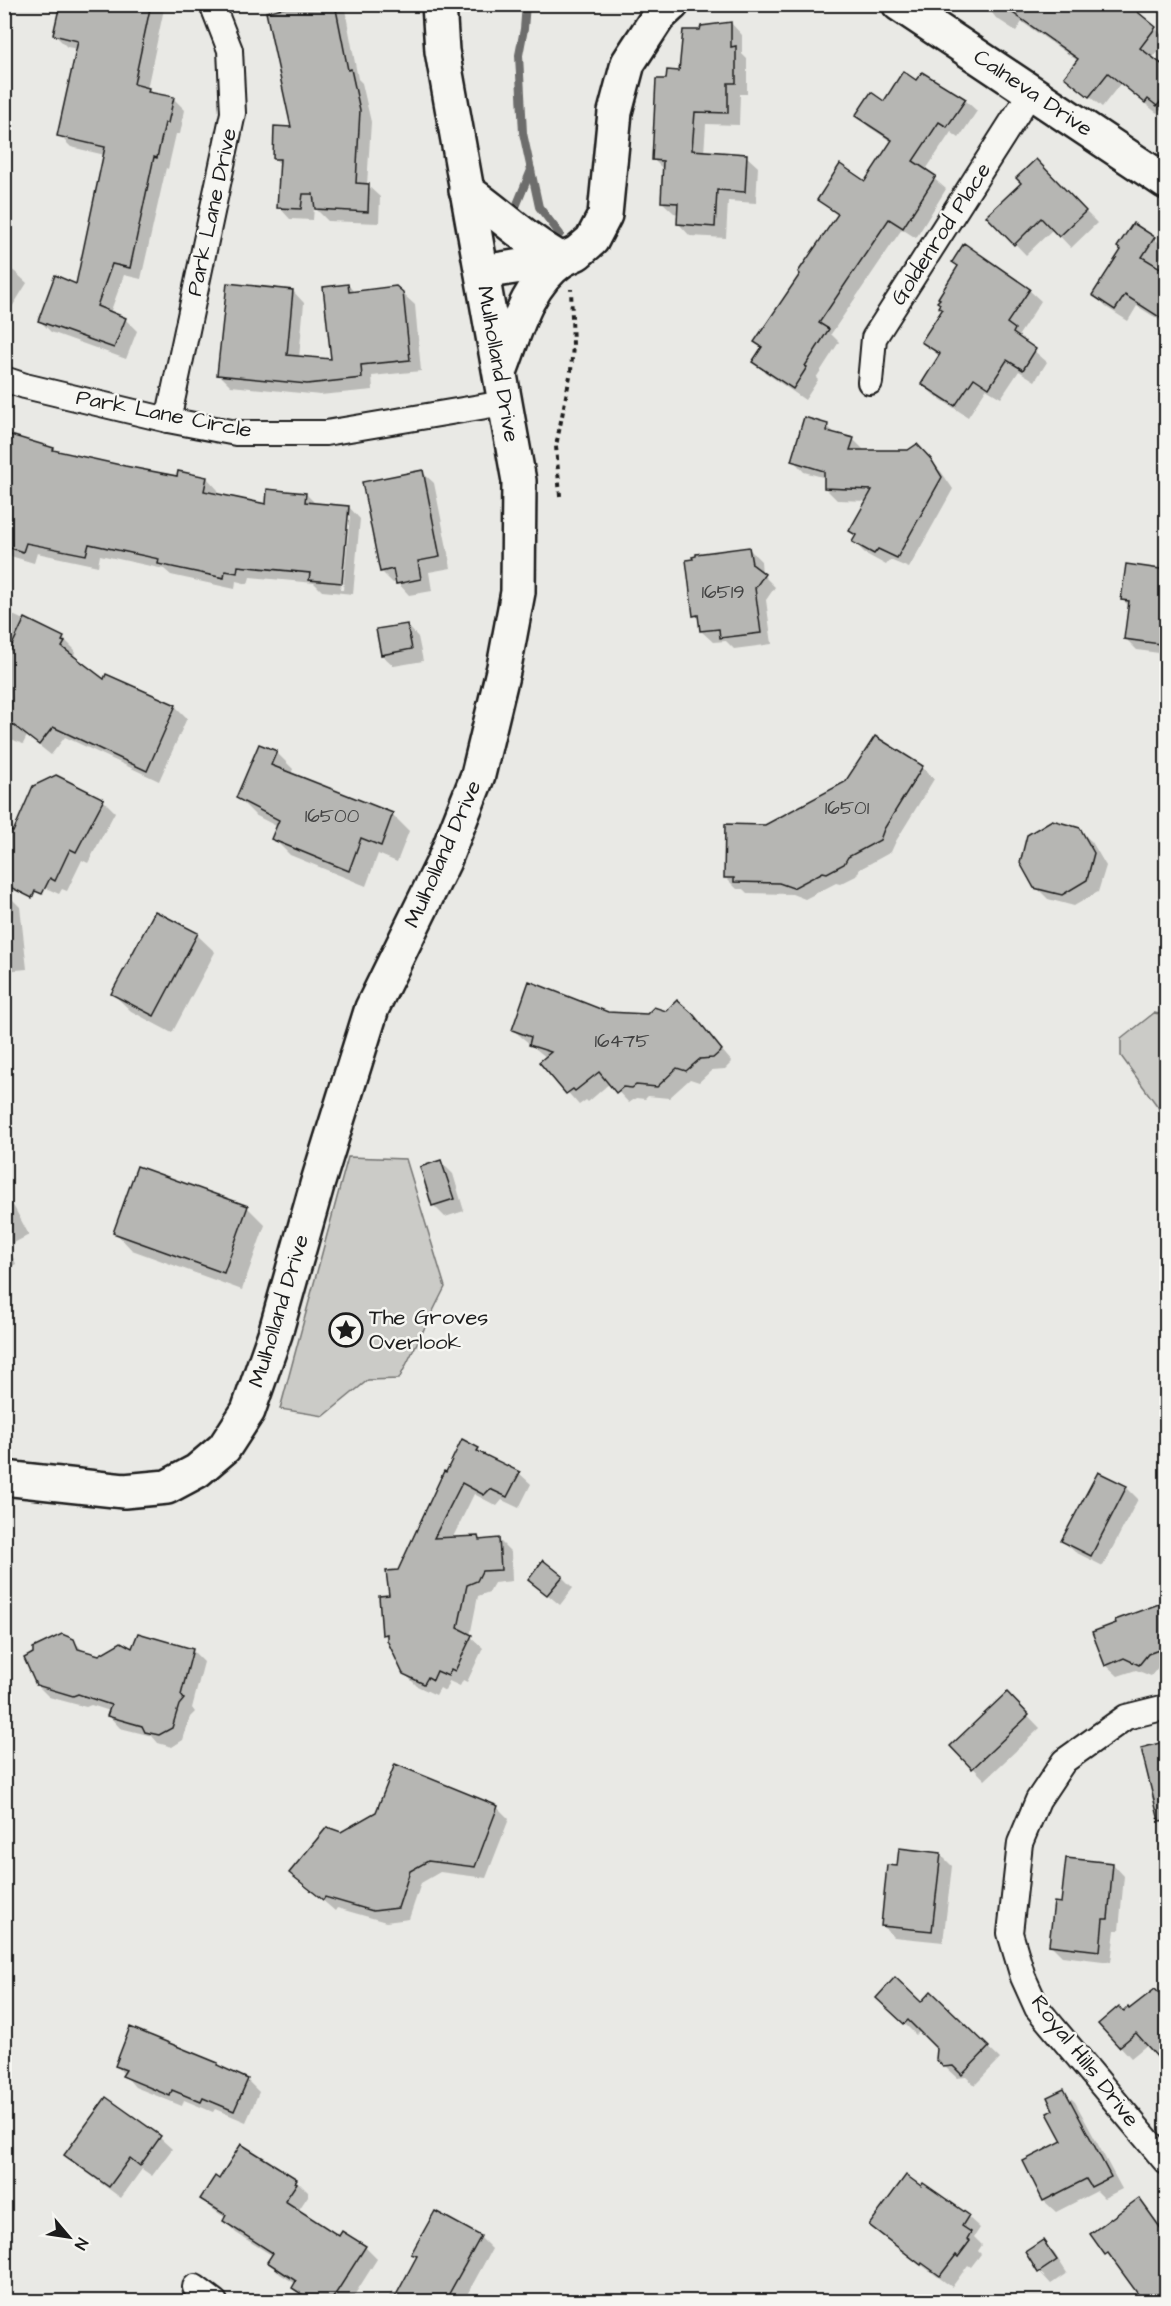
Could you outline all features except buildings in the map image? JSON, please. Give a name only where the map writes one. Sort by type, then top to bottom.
[{"type":"main road","name":"Mulholland Drive","points":[[4,1478],[124,1491],[167,1487],[197,1471],[224,1448],[248,1411],[275,1334],[317,1185],[372,1008],[444,861],[478,776],[504,667],[518,592],[519,481],[442,51],[439,4]]},
{"type":"main road","points":[[502,387],[524,308],[534,288],[548,271],[592,240],[605,215],[615,112],[627,63],[658,17],[672,4]]},
{"type":"main road","name":"Calneva Drive","points":[[899,4],[1167,182]]},
{"type":"main road","points":[[466,190],[499,213],[542,249],[566,259]]},
{"type":"main road","points":[[483,272],[566,259]]},
{"type":"street","name":"Park Lane Drive","points":[[168,420],[233,113],[230,50],[212,4]]},
{"type":"street","name":"Goldenrod Place","points":[[870,382],[874,338],[1031,92]]},
{"type":"street","name":"Park Lane Circle","points":[[4,379],[168,420],[236,433],[326,433],[502,387]]},
{"type":"street","name":"Royal Hills Drive","points":[[1167,1707],[1126,1717],[1064,1761],[1038,1800],[1020,1843],[1010,1933],[1023,1977],[1037,2008],[1167,2162]]},
{"type":"street","points":[[195,2287],[214,2301]]},
{"type":"path","points":[[560,496],[556,446],[569,384],[573,345],[566,259]]},
{"type":"shaded area","points":[[1154,1013],[1166,1015],[1166,1118],[1121,1056],[1121,1039]]},
{"type":"shaded area","points":[[348,1157],[406,1159],[445,1287],[399,1379],[368,1380],[324,1416],[280,1409]]},
{"type":"waterway","points":[[526,4],[519,55],[523,133],[539,207],[560,234]]},
{"type":"waterway","points":[[515,209],[531,170]]},
{"type":"place","name":"The Groves Overlook","points":[[346,1330]]}]
